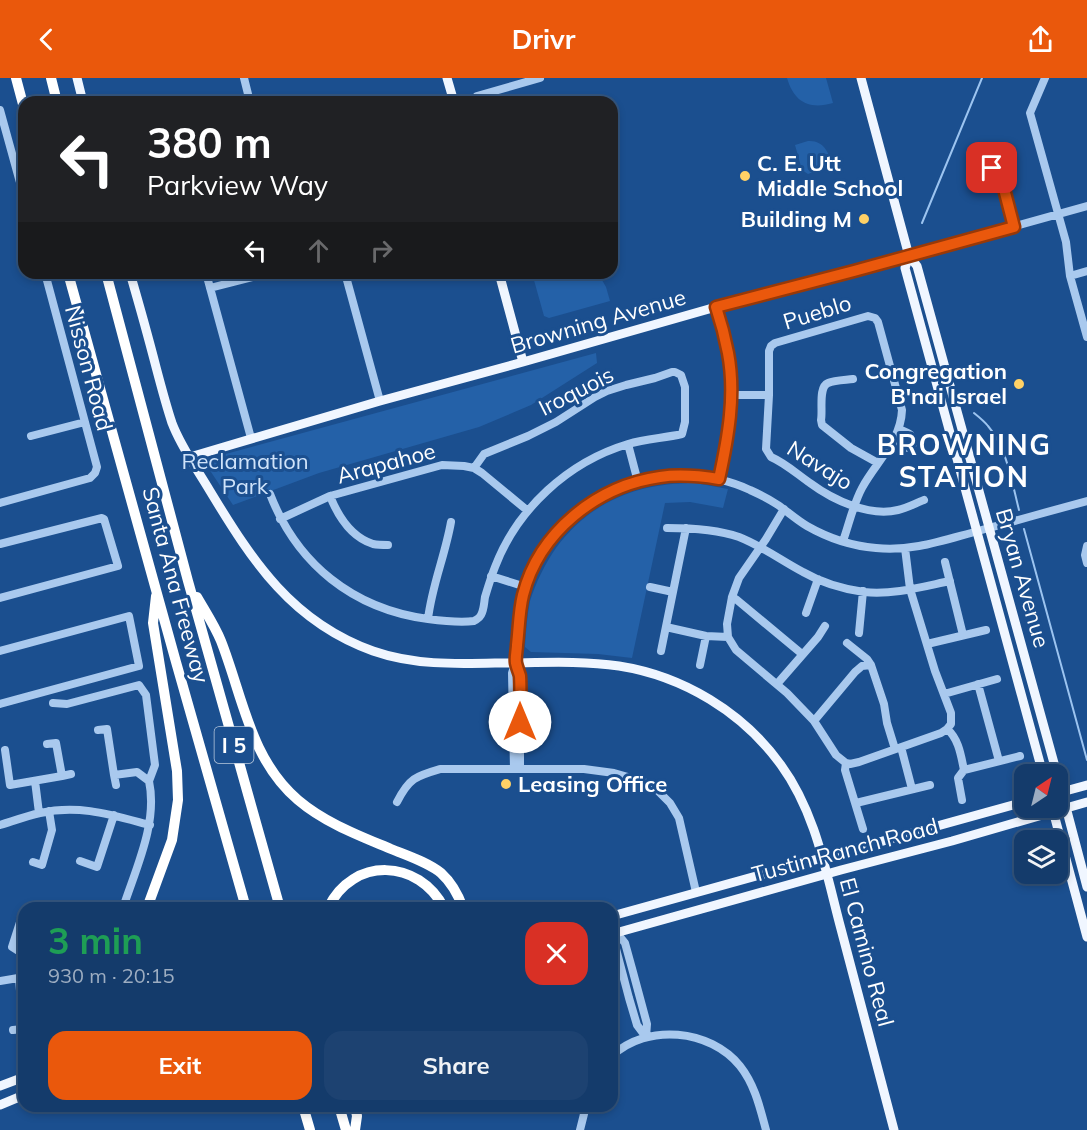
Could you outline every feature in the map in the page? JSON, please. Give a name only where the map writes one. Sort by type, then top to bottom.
[{"type":"highway","points":[[16,78],[21,96]]},
{"type":"highway","points":[[51,78],[56,96]]},
{"type":"highway","name":"Santa Ana Freeway","points":[[70,279],[244,902]]},
{"type":"highway","name":"Santa Ana Freeway","points":[[108,279],[188,581],[278,902]]},
{"type":"highway","points":[[188,581],[220,639],[254,740],[282,784],[297,799],[320,816],[423,862],[438,871],[461,893],[465,902]]},
{"type":"highway","points":[[149,902],[172,840],[178,800],[177,771],[153,623],[156,590]]},
{"type":"highway","points":[[332,902],[338,892],[352,880],[366,873],[385,870],[404,872],[417,878],[435,892],[441,902]]},
{"type":"highway","points":[[451,885],[460,902]]},
{"type":"highway","points":[[305,1112],[310,1130]]},
{"type":"highway","points":[[341,1112],[346,1130]]},
{"type":"highway","points":[[355,1130],[356,1112]]},
{"type":"main road","points":[[77,78],[82,96]]},
{"type":"main road","points":[[447,78],[452,96]]},
{"type":"main road","name":"Bryan Avenue","points":[[861,78],[909,256],[916,266],[1054,764]]},
{"type":"main road","name":"Bryan Avenue","points":[[909,256],[905,267],[1040,764]]},
{"type":"main road","name":"Browning Avenue","points":[[190,457],[716,307],[909,256]]},
{"type":"main road","name":"El Camino Real","points":[[132,279],[171,421],[190,457],[225,516],[259,566],[290,601],[316,622],[360,646],[408,661],[439,664],[588,663],[648,672],[681,684],[723,707],[771,752],[789,777],[813,825],[894,1130]]},
{"type":"main road","points":[[501,279],[523,362]]},
{"type":"main road","points":[[1068,791],[1087,785]]},
{"type":"main road","name":"Tustin Ranch Road","points":[[1068,807],[1087,802]]},
{"type":"main road","name":"Tustin Ranch Road","points":[[618,914],[1014,805]]},
{"type":"main road","name":"Bryan Avenue","points":[[1068,816],[1087,887]]},
{"type":"main road","name":"Tustin Ranch Road","points":[[618,932],[952,841],[1024,818]]},
{"type":"main road","points":[[1054,818],[1087,937]]},
{"type":"main road","points":[[0,1086],[18,1079]]},
{"type":"main road","points":[[0,1105],[18,1098]]},
{"type":"street","points":[[243,78],[248,96]]},
{"type":"street","points":[[477,96],[540,78]]},
{"type":"street","points":[[1045,78],[1030,113],[1066,242],[1070,276],[1087,337]]},
{"type":"street","points":[[0,110],[18,176]]},
{"type":"street","points":[[992,168],[1003,185],[1014,227]]},
{"type":"street","name":"Browning Avenue","points":[[909,256],[1087,206]]},
{"type":"street","points":[[1070,276],[1087,271]]},
{"type":"street","name":"Nisson Road","points":[[0,503],[90,478],[97,467],[47,279]]},
{"type":"street","points":[[208,279],[251,438]]},
{"type":"street","points":[[210,288],[245,279]]},
{"type":"street","points":[[347,279],[380,401]]},
{"type":"street","points":[[716,307],[728,353],[731,395],[729,428],[719,479]]},
{"type":"street","name":"Pueblo","points":[[768,453],[766,449],[769,395],[768,351],[771,346],[868,316],[878,322],[902,410],[899,429]]},
{"type":"street","name":"Iroquois","points":[[474,468],[484,454],[556,422],[607,391],[672,372],[681,375],[685,387],[685,422],[682,434],[628,444]]},
{"type":"street","points":[[853,379],[829,382],[825,385],[822,390],[822,425],[851,448],[878,463]]},
{"type":"street","points":[[731,395],[769,395]]},
{"type":"street","points":[[31,436],[85,422]]},
{"type":"street","points":[[843,541],[862,488],[893,442],[899,429],[912,436],[914,440],[913,444],[907,448],[902,448],[893,442]]},
{"type":"street","points":[[270,494],[280,519],[308,557],[341,587],[381,608],[404,615],[470,622],[481,615],[491,576],[512,533],[528,511],[549,489],[579,466],[628,444],[638,482]]},
{"type":"street","name":"Navajo","points":[[768,453],[817,488],[854,507],[880,512],[896,511],[924,500]]},
{"type":"street","name":"Arapahoe","points":[[280,519],[330,496],[442,465],[474,468]]},
{"type":"street","points":[[474,468],[528,511]]},
{"type":"street","points":[[517,769],[520,674],[516,663],[520,613],[526,586],[545,549],[570,519],[599,498],[621,487],[660,477],[694,476],[719,479],[747,488],[784,509],[814,530],[843,541],[876,548],[923,546],[1087,501]]},
{"type":"street","points":[[330,496],[341,519],[350,530],[373,543],[388,545]]},
{"type":"street","points":[[784,509],[739,578],[732,597],[727,624],[728,637],[736,650],[777,684],[814,721],[836,755],[846,763],[859,762],[941,733],[951,724],[944,694],[910,589],[904,548]]},
{"type":"street","points":[[0,544],[99,518],[104,519],[118,566],[0,598]]},
{"type":"street","points":[[428,619],[430,599],[448,540],[451,522]]},
{"type":"street","points":[[667,528],[699,528],[736,536],[818,579],[837,586],[863,591],[891,593],[950,581]]},
{"type":"street","points":[[661,651],[686,528]]},
{"type":"street","points":[[1087,547],[1084,555],[1087,564]]},
{"type":"street","points":[[945,562],[963,635]]},
{"type":"street","points":[[491,576],[526,586]]},
{"type":"street","points":[[806,614],[818,579]]},
{"type":"street","points":[[651,587],[673,592]]},
{"type":"street","points":[[860,633],[863,591]]},
{"type":"street","points":[[732,597],[802,654]]},
{"type":"street","points":[[0,651],[129,616],[139,666],[0,704]]},
{"type":"street","points":[[777,684],[825,626]]},
{"type":"street","points":[[666,627],[706,636],[728,637]]},
{"type":"street","points":[[927,644],[986,630]]},
{"type":"street","points":[[700,665],[706,636]]},
{"type":"street","points":[[847,643],[871,664],[884,704],[886,723],[898,748],[912,789]]},
{"type":"street","points":[[814,721],[855,672],[862,666],[871,664]]},
{"type":"street","points":[[944,694],[997,679]]},
{"type":"street","points":[[978,684],[999,761]]},
{"type":"street","points":[[53,703],[67,704],[139,685],[146,695],[155,765],[149,782],[152,810],[150,825],[125,902]]},
{"type":"street","points":[[98,730],[107,729],[116,785]]},
{"type":"street","points":[[947,729],[957,743],[964,770]]},
{"type":"street","points":[[47,744],[56,743],[62,776]]},
{"type":"street","points":[[5,750],[3,759],[10,785],[71,774]]},
{"type":"street","points":[[962,800],[958,778],[964,770],[1020,756]]},
{"type":"street","points":[[846,763],[845,770],[863,829]]},
{"type":"street","points":[[397,802],[404,787],[422,774],[440,769],[585,769],[605,771],[642,781],[656,789],[670,802],[679,818],[696,892]]},
{"type":"street","points":[[114,776],[137,772],[149,782]]},
{"type":"street","points":[[35,781],[39,813]]},
{"type":"street","points":[[856,803],[930,785]]},
{"type":"street","points":[[0,825],[39,813],[86,810],[150,825]]},
{"type":"street","points":[[33,862],[42,865],[52,830],[49,812]]},
{"type":"street","points":[[80,861],[97,867],[114,815]]},
{"type":"street","points":[[18,924],[8,946],[18,951]]},
{"type":"street","points":[[618,937],[625,943],[646,1023],[646,1037]]},
{"type":"street","points":[[0,981],[18,978]]},
{"type":"street","points":[[13,1030],[18,1030]]},
{"type":"street","points":[[618,1052],[646,1037],[674,1035],[694,1037],[720,1048],[740,1066],[754,1088],[766,1130]]},
{"type":"street","points":[[580,1130],[584,1112]]},
{"type":"green space","points":[[787,78],[826,78],[833,103],[817,105],[804,102],[794,93]]},
{"type":"green space","points":[[808,141],[822,145],[832,165],[808,174],[802,170],[795,145]]},
{"type":"green space","points":[[534,279],[601,279],[606,287],[610,301],[549,318],[544,316]]},
{"type":"green space","name":"Reclamation Park","points":[[596,353],[597,363],[531,405],[479,427],[319,473],[233,505],[207,466],[211,458]]},
{"type":"green space","points":[[695,483],[728,489],[723,508],[690,502],[665,503],[632,658],[598,654],[531,652],[525,647],[530,601],[541,573],[556,548],[584,518],[617,498],[635,491]]},
{"type":"waterway","points":[[922,223],[982,78]]},
{"type":"waterway","points":[[974,413],[988,426],[1000,445],[1019,510]]},
{"type":"waterway","points":[[1024,529],[1087,760]]},
{"type":"place","name":"C. E. Utt Middle School","points":[[745,176]]},
{"type":"place","name":"Building M","points":[[864,219]]},
{"type":"place","name":"Congregation B'nai Israel","points":[[1019,384]]},
{"type":"place","name":"Leasing Office","points":[[506,784]]},
{"type":"district","name":"BROWNING STATION","points":[[964,460]]},
{"type":"route","points":[[520,722],[520,674],[516,663],[523,595],[540,556],[553,538],[579,512],[599,498],[621,487],[660,477],[694,476],[719,479],[729,428],[731,395],[728,353],[716,307],[1014,227],[1003,185],[992,168]]}]
